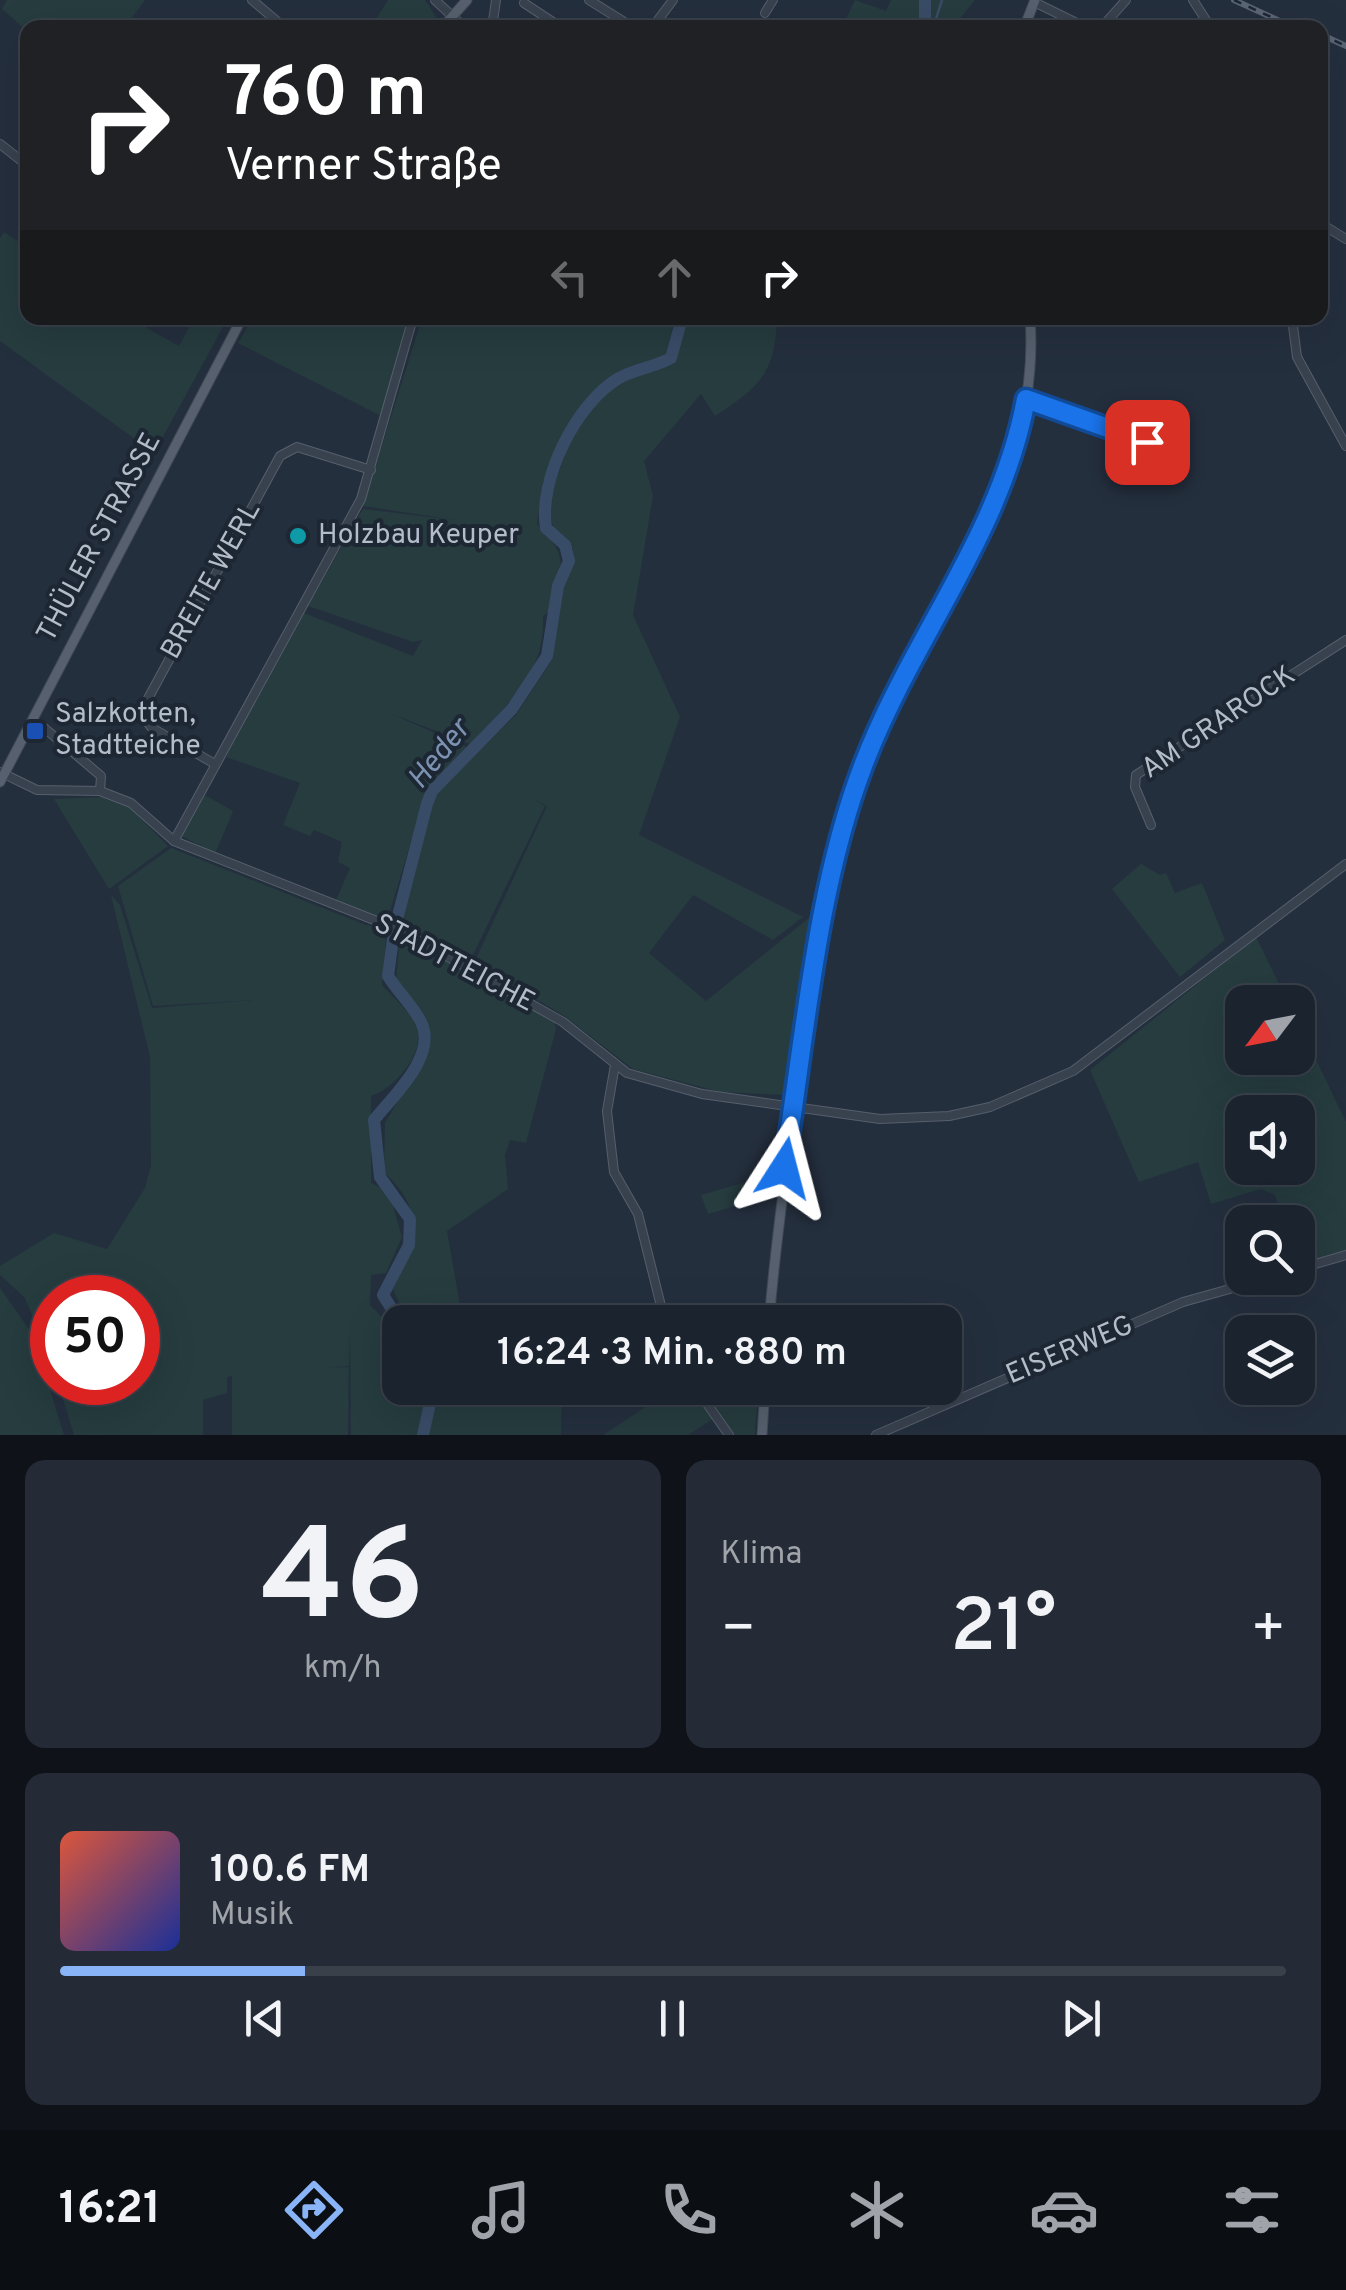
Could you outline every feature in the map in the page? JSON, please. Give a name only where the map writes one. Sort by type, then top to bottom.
[{"type":"main road","points":[[449,20],[468,0]]},
{"type":"main road","name":"THÜLER STRASSE","points":[[1,776],[238,325]]},
{"type":"main road","points":[[771,1305],[780,1199],[794,1106],[847,814],[888,709],[985,530],[1018,442],[1026,399],[1030,325]]},
{"type":"main road","points":[[762,1435],[764,1405]]},
{"type":"street","points":[[252,0],[276,20]]},
{"type":"street","points":[[435,0],[456,20]]},
{"type":"street","points":[[588,0],[621,20]]},
{"type":"street","points":[[765,14],[773,0]]},
{"type":"street","points":[[1107,20],[1126,0]]},
{"type":"street","points":[[1034,1],[1070,20]]},
{"type":"street","points":[[524,3],[550,20]]},
{"type":"street","points":[[0,144],[20,160]]},
{"type":"street","points":[[174,841],[361,499],[411,325]]},
{"type":"street","points":[[1293,325],[1297,357],[1346,446]]},
{"type":"street","points":[[1026,399],[1174,452]]},
{"type":"street","name":"BREITE WERL","points":[[215,764],[152,728],[144,716],[145,704],[280,456],[297,448],[371,470]]},
{"type":"street","name":"AM GRAROCK","points":[[1151,825],[1135,787],[1136,774],[1346,640]]},
{"type":"street","points":[[42,726],[101,776],[100,792]]},
{"type":"street","name":"STADTTEICHE","points":[[1,776],[36,790],[100,792],[131,803],[174,841],[402,931],[563,1022],[614,1065],[638,1077],[702,1094],[880,1119],[928,1118],[990,1107],[1033,1092],[1092,1058],[1346,864]]},
{"type":"street","points":[[614,1065],[607,1111],[614,1172],[638,1214],[661,1305]]},
{"type":"street","points":[[1315,1264],[1346,1255]]},
{"type":"street","name":"EISERWEG","points":[[876,1435],[1183,1302],[1225,1290]]},
{"type":"street","points":[[708,1405],[729,1435]]},
{"type":"green space","points":[[7,0],[145,0],[130,20],[20,20],[20,25],[2,9]]},
{"type":"green space","points":[[388,0],[425,0],[436,17],[433,20],[375,20]]},
{"type":"green space","points":[[855,0],[886,11],[891,0],[922,0],[922,20],[845,20]]},
{"type":"green space","points":[[927,0],[975,0],[959,20],[927,20]]},
{"type":"green space","points":[[4,232],[20,242],[20,325],[142,325],[179,346],[190,325],[224,325],[154,453],[0,341],[0,238]]},
{"type":"green space","points":[[249,325],[407,325],[383,417],[238,343]]},
{"type":"green space","points":[[420,325],[673,325],[666,354],[658,359],[662,368],[673,361],[685,325],[777,325],[773,353],[754,387],[715,416],[701,394],[644,461],[653,496],[633,615],[680,717],[639,835],[803,917],[773,940],[693,895],[649,953],[706,1001],[809,918],[812,922],[785,1095],[720,1092],[633,1069],[563,1015],[474,963],[547,806],[533,799],[545,806],[470,961],[401,921],[436,793],[516,715],[552,660],[562,588],[573,549],[548,513],[565,452],[543,481],[537,524],[556,547],[561,565],[549,612],[543,616],[538,655],[522,687],[470,744],[392,714],[469,748],[426,792],[387,921],[336,900],[350,868],[338,862],[342,842],[314,830],[310,836],[283,825],[300,783],[226,757],[304,613],[413,656],[422,640],[413,642],[308,606],[363,509],[455,520],[363,506]]},
{"type":"green space","points":[[205,795],[233,811],[215,854],[182,836]]},
{"type":"green space","points":[[102,797],[130,808],[168,846],[109,889],[54,799]]},
{"type":"green space","points":[[171,848],[366,925],[387,927],[382,985],[411,1017],[418,1039],[405,1070],[389,1087],[371,1096],[371,1183],[389,1192],[402,1237],[386,1273],[371,1275],[370,1305],[382,1317],[382,1405],[424,1405],[418,1435],[351,1435],[350,1336],[349,1366],[329,1368],[349,1367],[348,1435],[232,1435],[232,1376],[227,1377],[227,1393],[203,1400],[203,1435],[74,1435],[65,1405],[160,1405],[160,1275],[30,1275],[30,1310],[25,1298],[0,1275],[0,1266],[54,1233],[107,1249],[145,1188],[151,1165],[150,1057],[111,895],[120,905],[152,1008],[253,1000],[153,1006],[118,886]]},
{"type":"green space","points":[[1141,864],[1160,875],[1166,873],[1175,893],[1202,883],[1225,940],[1180,977],[1112,889]]},
{"type":"green space","points":[[400,933],[554,1021],[556,1029],[526,1143],[510,1140],[505,1155],[508,1189],[447,1231],[460,1305],[400,1305],[393,1290],[407,1257],[413,1228],[407,1201],[384,1172],[385,1123],[427,1051],[427,1025],[396,980]]},
{"type":"green space","points":[[1256,937],[1280,985],[1225,985],[1225,1075],[1315,1075],[1315,1057],[1346,1122],[1346,1251],[1315,1260],[1315,1205],[1278,1205],[1275,1195],[1261,1189],[1211,1204],[1198,1162],[1139,1182],[1090,1070]]},
{"type":"green space","points":[[777,1173],[775,1194],[708,1214],[701,1195]]},
{"type":"green space","points":[[0,1288],[30,1331],[30,1405],[55,1405],[64,1435],[0,1435]]},
{"type":"green space","points":[[435,1405],[562,1405],[561,1435],[427,1435]]},
{"type":"green space","points":[[648,1405],[704,1405],[713,1419],[688,1435],[603,1435]]},
{"type":"green space","points":[[712,1405],[757,1405],[755,1435],[733,1435]]},
{"type":"waterway","name":"Heder","points":[[925,0],[925,20]]},
{"type":"waterway","points":[[936,20],[942,0]]},
{"type":"waterway","name":"Heder","points":[[389,1305],[383,1295],[409,1245],[410,1219],[380,1177],[374,1120],[411,1075],[423,1048],[421,1022],[388,976],[394,931],[427,804],[432,791],[512,709],[547,656],[558,586],[569,561],[565,545],[546,528],[545,509],[563,444],[588,405],[603,390],[625,375],[671,358],[680,325]]},
{"type":"waterway","name":"Heder","points":[[423,1435],[430,1405]]},
{"type":"railway","points":[[1234,0],[1278,20]]},
{"type":"railway","points":[[1328,38],[1346,46]]},
{"type":"place","name":"Holzbau Keuper","points":[[298,536]]},
{"type":"place","name":"Salzkotten, Stadtteiche","points":[[35,731]]},
{"type":"route","points":[[784,1168],[826,912],[847,814],[888,709],[985,530],[1018,442],[1026,399],[1147,442]]}]
